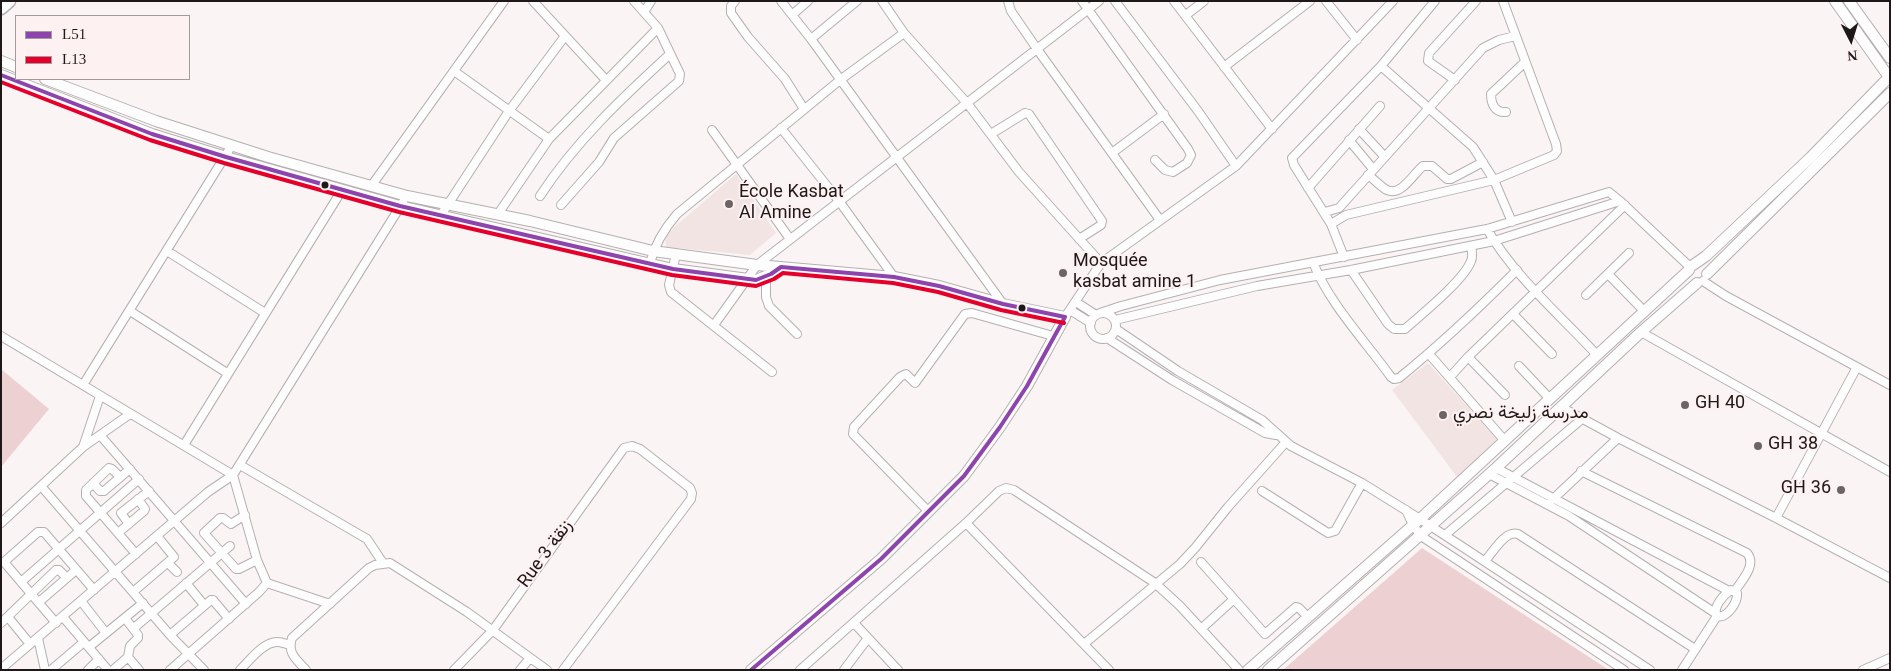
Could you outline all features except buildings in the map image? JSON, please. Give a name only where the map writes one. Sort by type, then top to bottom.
[{"type":"highway","points":[[1,8],[9,1]]},
{"type":"street","points":[[372,186],[504,1]]},
{"type":"street","points":[[533,1],[606,80]]},
{"type":"street","points":[[561,205],[599,162],[614,138],[676,85],[679,80],[680,74],[658,28],[634,1]]},
{"type":"street","points":[[644,12],[651,1]]},
{"type":"street","points":[[735,1],[731,6],[731,14],[748,37],[765,54],[785,79],[804,110]]},
{"type":"street","points":[[781,1],[811,39],[1003,304]]},
{"type":"street","points":[[792,15],[808,1]]},
{"type":"street","points":[[811,39],[857,1]]},
{"type":"street","points":[[882,1],[904,33],[967,103],[1019,172],[1101,263]]},
{"type":"street","points":[[1008,1],[1011,11],[1037,49],[1160,220]]},
{"type":"street","points":[[1082,1],[1188,148],[1190,159],[1173,172],[1165,170],[1155,160]]},
{"type":"street","points":[[714,325],[757,264],[1099,1]]},
{"type":"street","points":[[1115,1],[1192,103],[1236,166]]},
{"type":"street","points":[[1174,1],[1272,129]]},
{"type":"street","points":[[1186,15],[1204,1]]},
{"type":"street","points":[[1224,67],[1310,1]]},
{"type":"street","points":[[1326,1],[1357,40]]},
{"type":"street","points":[[751,670],[881,559],[964,476],[1027,386],[1053,336],[1101,263],[1236,166],[1393,1]]},
{"type":"street","points":[[1344,257],[1325,212],[1308,188],[1294,165],[1292,158],[1381,66],[1435,1]]},
{"type":"street","points":[[1455,80],[1428,61],[1430,53],[1476,1]]},
{"type":"street","points":[[1331,224],[1346,215],[1494,180],[1554,155],[1557,151],[1503,1]]},
{"type":"street","points":[[1248,670],[1307,616],[1416,522],[1691,267],[1706,256],[1811,157],[1889,76],[1835,1]]},
{"type":"street","points":[[1850,1],[1890,58]]},
{"type":"street","points":[[498,214],[548,139],[658,28]]},
{"type":"street","points":[[650,263],[653,251],[664,230],[677,214],[840,80],[904,33]]},
{"type":"street","points":[[441,215],[509,111],[565,36]]},
{"type":"street","points":[[1325,212],[1339,208],[1483,48],[1499,40],[1515,36]]},
{"type":"street","points":[[540,196],[554,176],[600,121],[627,93],[670,54]]},
{"type":"street","points":[[1,61],[15,67]]},
{"type":"street","points":[[1506,112],[1501,112],[1494,108],[1491,94],[1524,62]]},
{"type":"street","points":[[1381,66],[1472,147],[1494,180],[1512,222]]},
{"type":"street","points":[[454,72],[548,139]]},
{"type":"street","points":[[1,75],[152,134],[400,206],[673,269],[756,280],[781,267]]},
{"type":"street","points":[[48,80],[156,121],[407,196],[498,214],[653,251],[781,267],[894,277],[939,286],[1003,304],[1067,314],[1091,323]]},
{"type":"street","points":[[1268,670],[1493,471],[1640,332],[1702,279],[1890,93]]},
{"type":"street","points":[[94,112],[99,99]]},
{"type":"street","points":[[1308,188],[1380,106]]},
{"type":"street","points":[[991,134],[1025,113],[1029,114],[1102,221],[1101,225],[1079,239]]},
{"type":"street","points":[[1112,153],[1164,114]]},
{"type":"street","points":[[781,128],[894,277]]},
{"type":"street","points":[[1359,129],[1384,157]]},
{"type":"street","points":[[712,130],[790,239]]},
{"type":"street","points":[[1349,140],[1371,172],[1388,190],[1394,192],[1400,189],[1423,166],[1432,166],[1451,179],[1482,162]]},
{"type":"street","points":[[83,386],[232,145]]},
{"type":"street","points":[[184,445],[264,313],[342,190]]},
{"type":"street","points":[[1276,434],[1265,433],[1172,380],[1107,338],[1098,338],[1094,335],[1091,323],[1098,314],[1121,306],[1220,280],[1487,229],[1606,193],[1612,194],[1691,267]]},
{"type":"street","points":[[3,664],[56,623],[208,492],[233,475],[407,196]]},
{"type":"street","points":[[1115,320],[1257,286],[1351,270],[1494,241],[1622,203]]},
{"type":"street","points":[[1450,377],[1622,203]]},
{"type":"street","points":[[1487,229],[1516,270],[1597,355]]},
{"type":"street","points":[[1351,270],[1388,324],[1394,329],[1406,329],[1444,295],[1468,268],[1472,260],[1472,246]]},
{"type":"street","points":[[167,251],[264,313]]},
{"type":"street","points":[[1586,295],[1629,253]]},
{"type":"street","points":[[676,254],[669,285],[671,292],[772,372]]},
{"type":"street","points":[[1313,262],[1318,276],[1338,307],[1394,379],[1399,378],[1429,354],[1516,270]]},
{"type":"street","points":[[1691,267],[1698,263],[1704,265],[1707,269],[1702,279]]},
{"type":"street","points":[[1691,267],[1690,278],[1702,279],[1726,296],[1890,386]]},
{"type":"street","points":[[1608,274],[1644,311]]},
{"type":"street","points":[[766,276],[766,297],[770,306],[797,334]]},
{"type":"street","points":[[1076,302],[1098,314],[1109,314],[1115,320],[1116,329],[1107,338]]},
{"type":"street","points":[[130,311],[227,373]]},
{"type":"street","points":[[930,512],[854,434],[854,427],[900,376],[906,374],[915,383],[964,314],[972,313],[1053,336]]},
{"type":"street","points":[[1513,314],[1552,354]]},
{"type":"street","points":[[1116,329],[1178,371],[1262,420],[1271,426],[1276,434],[1286,442],[1362,483],[1406,510],[1416,522],[1420,536],[1624,670]]},
{"type":"street","points":[[1640,332],[1890,472]]},
{"type":"street","points":[[1,336],[233,475],[256,560],[267,583],[330,604]]},
{"type":"street","points":[[1429,354],[1505,441]]},
{"type":"street","points":[[1468,357],[1505,395]]},
{"type":"street","points":[[1519,366],[1550,399]]},
{"type":"street","points":[[1776,518],[1857,367]]},
{"type":"street","points":[[83,447],[100,396]]},
{"type":"street","points":[[1561,407],[1890,578]]},
{"type":"street","points":[[1,522],[83,447],[130,414]]},
{"type":"street","points":[[1446,535],[1583,418]]},
{"type":"street","points":[[100,435],[246,604]]},
{"type":"street","points":[[1551,501],[1618,438]]},
{"type":"street","points":[[1084,644],[1180,564],[1286,442]]},
{"type":"street","name":"Rue 3 زنقة","points":[[454,670],[493,630],[624,448],[632,446],[640,449],[690,488],[692,493],[691,499],[563,670]]},
{"type":"street","points":[[240,465],[367,540],[383,563]]},
{"type":"street","points":[[120,477],[112,469],[108,468],[86,490],[86,496],[136,554]]},
{"type":"street","points":[[93,483],[100,490],[104,491],[130,469]]},
{"type":"street","points":[[1493,471],[1507,484],[1551,501],[1642,544],[1732,591],[1737,599],[1725,616],[1721,618],[1551,501],[1514,477],[1493,471]]},
{"type":"street","points":[[1582,471],[1747,552],[1751,558],[1751,564],[1732,591],[1717,606],[1716,614],[1682,670]]},
{"type":"street","points":[[21,582],[139,480]]},
{"type":"street","points":[[1262,491],[1328,534],[1336,531],[1362,483]]},
{"type":"street","points":[[41,486],[170,635],[204,670]]},
{"type":"street","points":[[800,670],[999,492],[1006,488],[1155,583],[1239,670]]},
{"type":"street","points":[[129,524],[121,513],[148,491]]},
{"type":"street","points":[[118,533],[145,509],[138,499]]},
{"type":"street","points":[[245,515],[231,524],[220,518],[204,532],[238,570],[256,560]]},
{"type":"street","points":[[1416,522],[1431,526],[1446,535],[1650,670]]},
{"type":"street","points":[[966,523],[1108,670]]},
{"type":"street","points":[[56,623],[9,568],[5,560],[39,531],[44,532],[94,590]]},
{"type":"street","points":[[1485,561],[1506,537],[1511,534],[1518,534],[1695,649]]},
{"type":"street","points":[[133,592],[168,563],[174,555],[157,536]]},
{"type":"street","points":[[1621,550],[1623,541],[1630,538]]},
{"type":"street","points":[[1634,559],[1641,554],[1642,544]]},
{"type":"street","points":[[134,628],[230,546]]},
{"type":"street","points":[[1201,562],[1275,645]]},
{"type":"street","points":[[168,563],[178,572]]},
{"type":"street","points":[[290,649],[292,638],[369,568],[383,563],[390,563],[493,630],[547,670]]},
{"type":"street","points":[[1,575],[9,568]]},
{"type":"street","points":[[1,623],[56,570],[67,578]]},
{"type":"street","points":[[39,602],[76,570]]},
{"type":"street","points":[[34,571],[44,581]]},
{"type":"street","points":[[186,583],[204,604]]},
{"type":"street","points":[[170,670],[246,604],[267,583]]},
{"type":"street","points":[[170,635],[209,600],[213,600],[228,619]]},
{"type":"street","points":[[1201,629],[1234,600]]},
{"type":"street","points":[[81,601],[106,633]]},
{"type":"street","points":[[51,670],[86,644],[106,633],[143,603]]},
{"type":"street","points":[[1265,634],[1296,607],[1307,616]]},
{"type":"street","points":[[8,617],[30,644]]},
{"type":"street","points":[[63,617],[108,670]]},
{"type":"street","points":[[114,670],[128,657],[130,646],[138,638],[138,633],[125,618]]},
{"type":"street","points":[[854,622],[898,670]]},
{"type":"street","points":[[38,638],[46,670]]},
{"type":"street","points":[[844,670],[868,638]]},
{"type":"street","points":[[240,670],[264,647],[272,642],[279,641],[290,649],[306,670]]},
{"type":"street","points":[[128,657],[139,670]]},
{"type":"street","points":[[520,670],[530,658]]},
{"type":"street","points":[[1863,670],[1890,658]]},
{"type":"street","points":[[88,670],[99,659]]},
{"type":"shaded area","name":"École Kasbat Al Amine","points":[[736,174],[776,233],[750,255],[666,247],[665,235]]},
{"type":"shaded area","name":"مدرسة زليخة نصري","points":[[1428,363],[1497,439],[1457,477],[1392,390]]},
{"type":"shaded area","points":[[1,369],[49,409],[1,467]]},
{"type":"shaded area","points":[[1422,548],[1609,670],[1283,670]]},
{"type":"transit line","name":"L51","points":[[1,75],[152,134],[226,157],[400,206],[673,269],[756,280],[771,274],[781,267],[894,277],[1065,317]]},
{"type":"transit line","name":"L13","points":[[1,82],[150,140],[224,163],[399,212],[672,275],[756,286],[774,279],[783,273],[893,283],[938,292],[1001,310],[1064,323]]},
{"type":"transit line","name":"L51","points":[[751,670],[881,559],[964,476],[1027,386],[1065,317]]},
{"type":"place","name":"École Kasbat Al Amine","points":[[729,204]]},
{"type":"place","name":"Mosquée kasbat amine 1","points":[[1063,273]]},
{"type":"place","name":"GH 40","points":[[1685,405]]},
{"type":"place","name":"مدرسة زليخة نصري","points":[[1443,415]]},
{"type":"place","name":"GH 38","points":[[1758,446]]},
{"type":"place","name":"GH 36","points":[[1841,490]]}]
